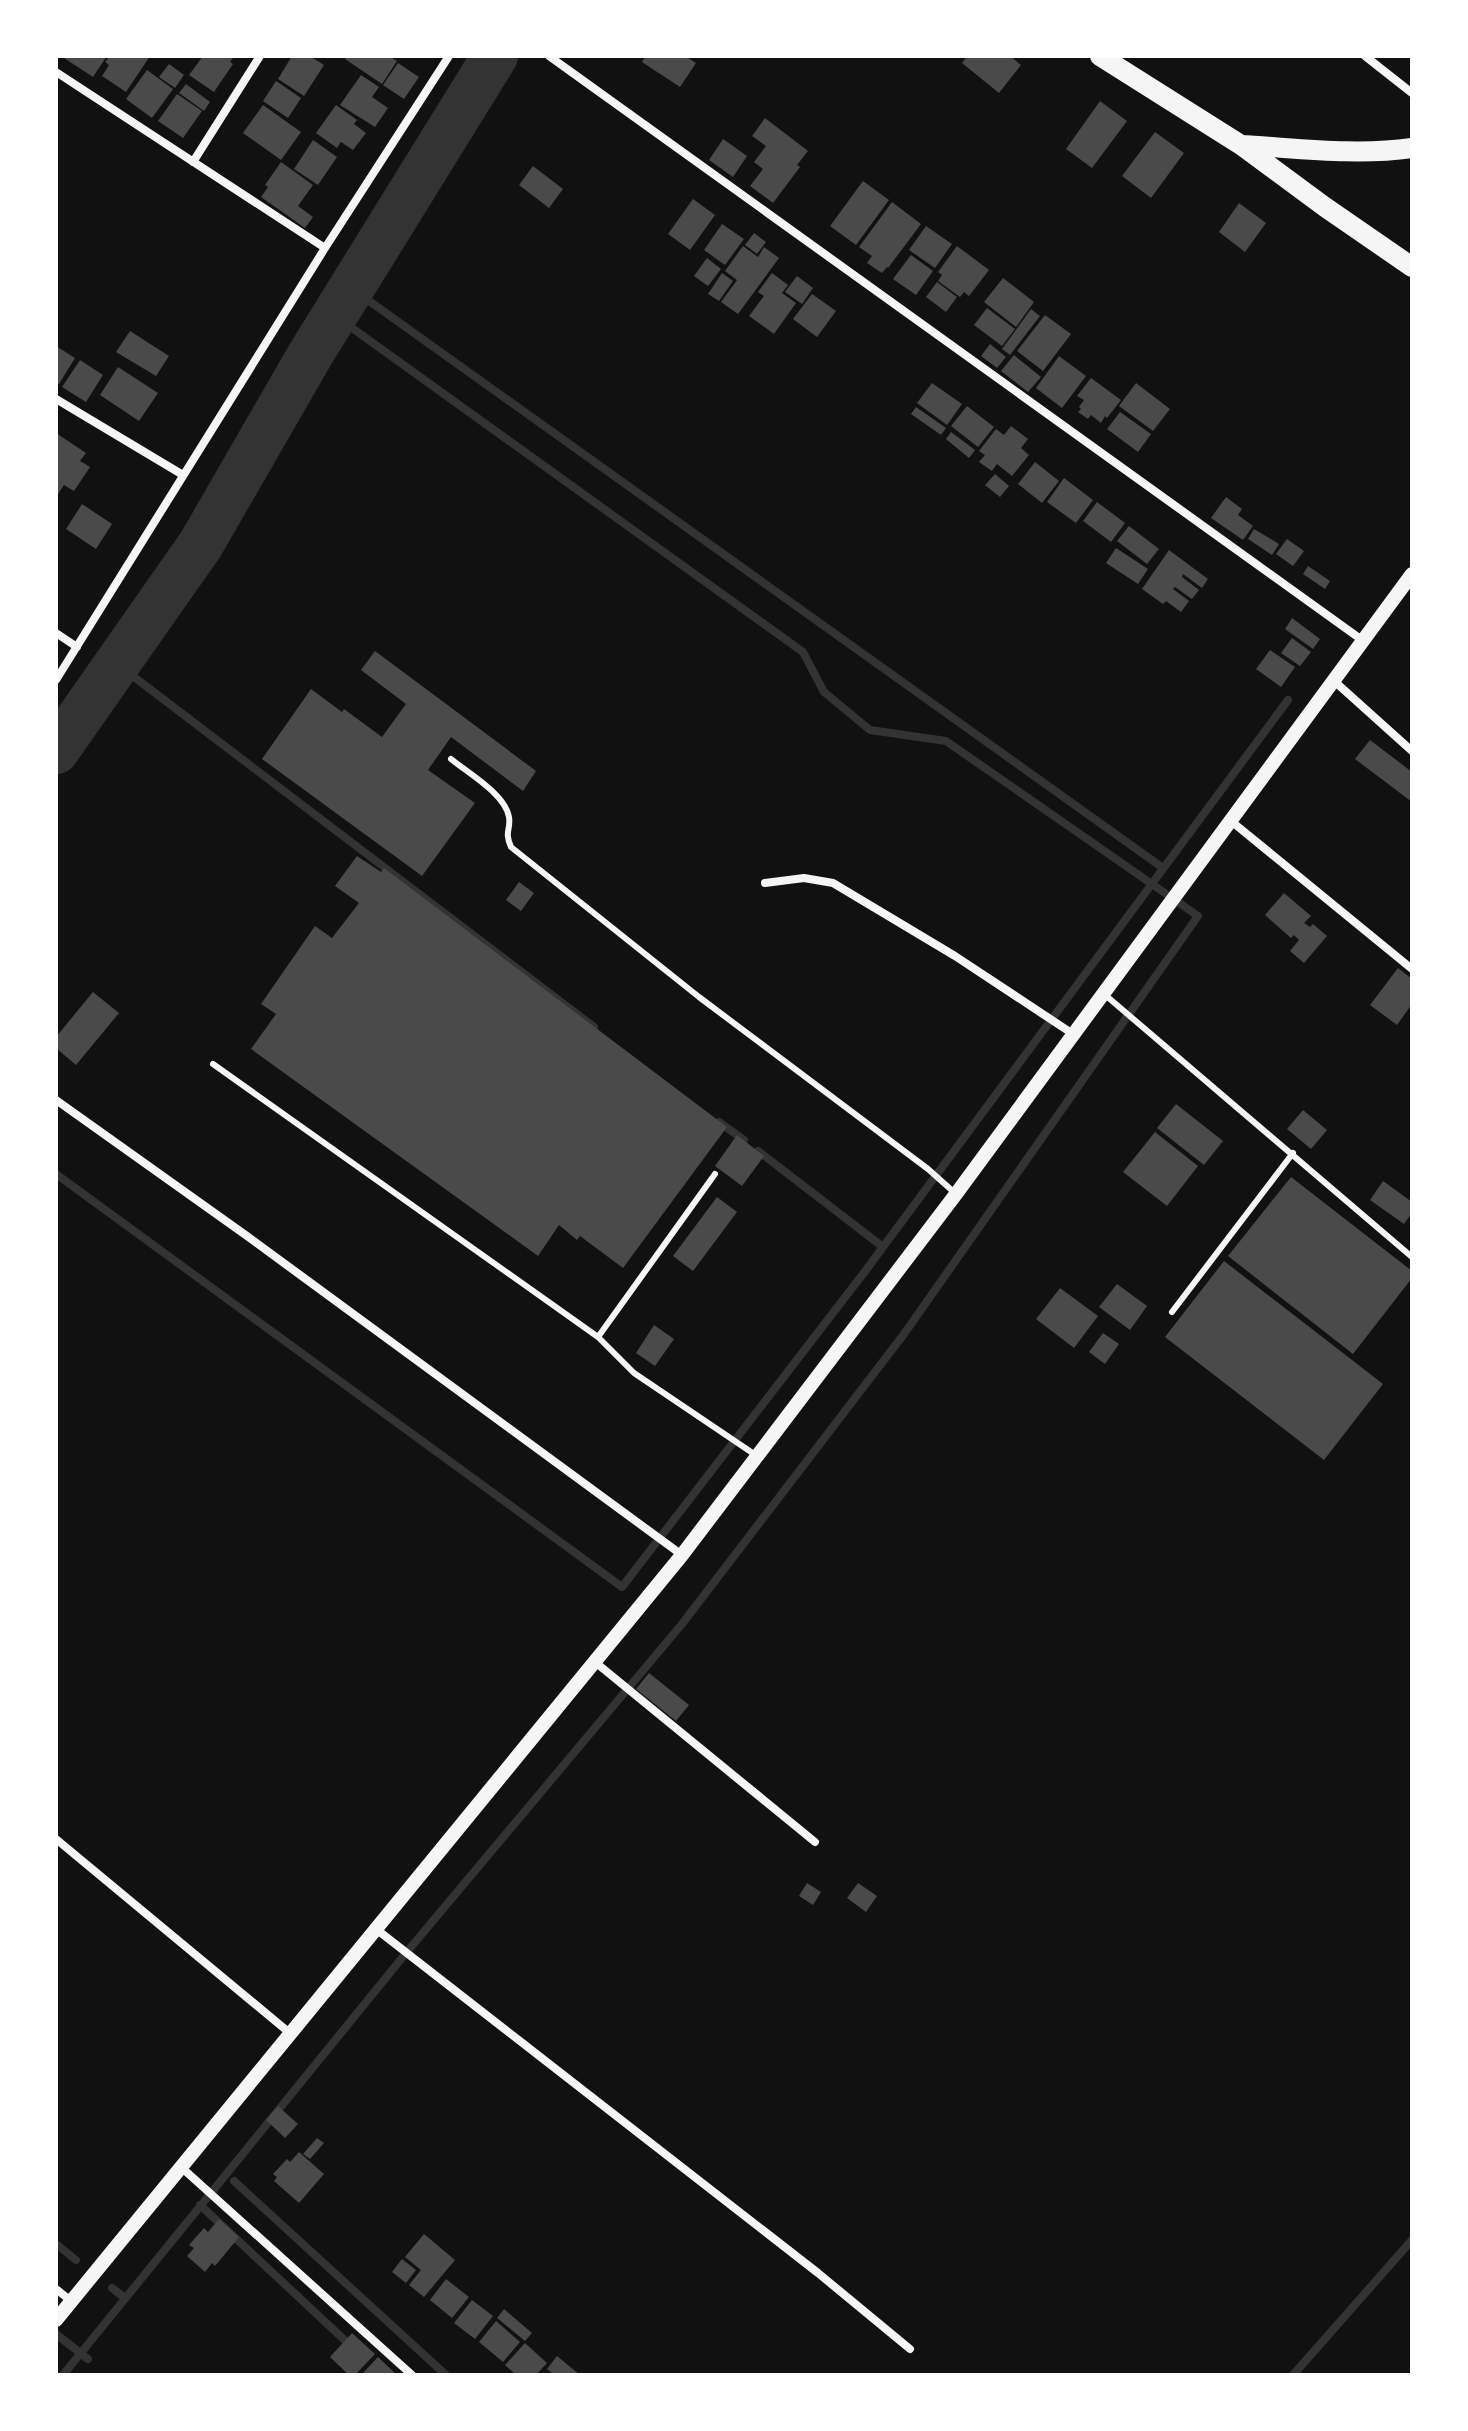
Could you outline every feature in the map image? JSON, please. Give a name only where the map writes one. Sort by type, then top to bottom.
[{"type":"highway","points":[[1100,56],[1241,145],[1412,267]]},
{"type":"highway","points":[[1241,145],[1355,151],[1412,148]]},
{"type":"street","points":[[193,162],[260,56]]},
{"type":"street","points":[[56,680],[325,248],[449,56]]},
{"type":"street","points":[[549,56],[1362,640]]},
{"type":"street","points":[[1365,56],[1412,93]]},
{"type":"street","points":[[56,72],[325,248]]},
{"type":"street","points":[[56,399],[183,475]]},
{"type":"street","points":[[56,2320],[682,1555],[956,1194],[1412,574]]},
{"type":"street","points":[[56,633],[77,647]]},
{"type":"street","points":[[1333,680],[1412,751]]},
{"type":"street","points":[[1231,821],[1412,969]]},
{"type":"street","points":[[765,883],[804,878],[833,883],[955,956],[1073,1034]]},
{"type":"street","points":[[56,1100],[682,1555]]},
{"type":"street","points":[[595,1662],[815,1842]]},
{"type":"street","points":[[56,1839],[291,2034]]},
{"type":"street","points":[[376,1929],[722,2197],[910,2349]]},
{"type":"street","points":[[181,2167],[412,2375]]},
{"type":"street","points":[[56,2289],[71,2301]]},
{"type":"lane","points":[[451,759],[498,796],[509,817],[506,837],[511,847],[699,997],[928,1169],[956,1194]]},
{"type":"lane","points":[[1103,993],[1412,1257]]},
{"type":"lane","points":[[213,1064],[598,1337],[634,1373],[757,1456]]},
{"type":"lane","points":[[1172,1312],[1293,1153]]},
{"type":"lane","points":[[598,1337],[715,1174]]},
{"type":"building","points":[[107,56],[93,77],[64,58]]},
{"type":"building","points":[[110,56],[150,56],[126,92],[102,76],[109,65],[105,62]]},
{"type":"building","points":[[203,56],[234,56],[230,62],[233,64],[214,92],[189,75]]},
{"type":"building","points":[[292,56],[310,56],[324,65],[304,96],[278,79]]},
{"type":"building","points":[[347,56],[389,56],[397,61],[382,84],[345,59]]},
{"type":"building","points":[[646,56],[685,56],[696,63],[680,87],[642,62]]},
{"type":"building","points":[[967,56],[1010,56],[1021,65],[999,93],[962,63]]},
{"type":"building","points":[[398,63],[419,77],[404,99],[383,85]]},
{"type":"building","points":[[169,64],[184,75],[175,88],[159,77]]},
{"type":"building","points":[[147,70],[173,89],[152,118],[126,99]]},
{"type":"building","points":[[361,75],[379,87],[372,97],[388,108],[375,127],[340,105]]},
{"type":"building","points":[[276,81],[301,98],[288,118],[263,101]]},
{"type":"building","points":[[186,84],[210,102],[204,111],[179,93]]},
{"type":"building","points":[[177,94],[202,111],[183,138],[158,121]]},
{"type":"building","points":[[1100,101],[1127,121],[1092,168],[1066,149]]},
{"type":"building","points":[[263,105],[301,132],[281,160],[243,133]]},
{"type":"building","points":[[336,105],[357,120],[354,124],[366,133],[353,150],[341,142],[337,148],[316,133]]},
{"type":"building","points":[[765,118],[808,151],[773,203],[750,186],[763,169],[754,162],[766,146],[752,136]]},
{"type":"building","points":[[1155,132],[1184,153],[1151,198],[1122,176]]},
{"type":"building","points":[[723,139],[747,156],[733,177],[709,160]]},
{"type":"building","points":[[313,140],[337,157],[318,185],[294,169]]},
{"type":"building","points":[[281,162],[313,185],[298,206],[313,217],[305,228],[261,197],[268,187],[265,185]]},
{"type":"building","points":[[533,166],[563,189],[549,208],[519,185]]},
{"type":"building","points":[[863,181],[889,200],[856,245],[830,226]]},
{"type":"building","points":[[693,199],[715,215],[690,250],[668,234]]},
{"type":"building","points":[[892,202],[921,224],[882,273],[867,263],[872,256],[859,247]]},
{"type":"building","points":[[1239,203],[1266,223],[1245,252],[1219,232]]},
{"type":"building","points":[[722,224],[744,239],[725,265],[704,250]]},
{"type":"building","points":[[926,226],[952,244],[935,268],[909,250]]},
{"type":"building","points":[[754,233],[766,242],[757,254],[745,245]]},
{"type":"building","points":[[743,246],[758,257],[764,247],[779,258],[738,314],[721,302],[737,280],[725,271]]},
{"type":"building","points":[[957,246],[989,270],[969,296],[964,292],[960,297],[938,281],[942,275],[938,272]]},
{"type":"building","points":[[911,255],[933,271],[916,295],[893,279]]},
{"type":"building","points":[[707,258],[721,269],[708,286],[694,276]]},
{"type":"building","points":[[722,273],[733,281],[719,301],[708,294]]},
{"type":"building","points":[[772,273],[788,285],[782,293],[796,303],[774,334],[749,316],[764,296],[758,292]]},
{"type":"building","points":[[797,276],[813,288],[802,304],[785,292]]},
{"type":"building","points":[[1003,278],[1034,302],[1016,327],[984,302]]},
{"type":"building","points":[[937,282],[957,297],[946,312],[926,297]]},
{"type":"building","points":[[812,294],[836,311],[817,337],[793,319]]},
{"type":"building","points":[[987,308],[1015,329],[1002,346],[974,325]]},
{"type":"building","points":[[1031,309],[1040,316],[1010,355],[1002,349]]},
{"type":"building","points":[[1045,315],[1071,334],[1043,371],[1017,351]]},
{"type":"building","points":[[130,331],[169,356],[156,376],[116,352]]},
{"type":"building","points":[[990,344],[1006,357],[997,368],[981,356]]},
{"type":"building","points":[[56,346],[75,358],[59,384],[56,382]]},
{"type":"building","points":[[1014,355],[1041,377],[1028,392],[1001,371]]},
{"type":"building","points":[[1059,356],[1086,376],[1062,408],[1036,388]]},
{"type":"building","points":[[80,360],[103,375],[86,402],[62,387]]},
{"type":"building","points":[[118,367],[158,393],[139,421],[100,395]]},
{"type":"building","points":[[1091,378],[1121,400],[1101,423],[1091,415],[1088,419],[1078,412],[1084,400],[1077,396]]},
{"type":"building","points":[[932,383],[962,404],[947,425],[917,403]]},
{"type":"building","points":[[1136,383],[1170,409],[1153,431],[1119,406]]},
{"type":"building","points":[[967,406],[994,427],[978,447],[951,426]]},
{"type":"building","points":[[916,407],[946,428],[941,435],[911,414]]},
{"type":"building","points":[[1120,412],[1151,434],[1138,452],[1107,429]]},
{"type":"building","points":[[1011,426],[1028,439],[1021,448],[1029,455],[1012,476],[997,464],[992,471],[979,462],[985,455],[979,451],[996,429],[1004,435]]},
{"type":"building","points":[[951,432],[975,450],[969,458],[946,439]]},
{"type":"building","points":[[56,433],[86,453],[80,461],[90,467],[74,491],[64,485],[56,497]]},
{"type":"building","points":[[1035,462],[1059,481],[1042,503],[1018,484]]},
{"type":"building","points":[[995,474],[1009,486],[1000,497],[985,485]]},
{"type":"building","points":[[1064,478],[1093,500],[1076,523],[1047,502]]},
{"type":"building","points":[[1226,497],[1242,509],[1238,515],[1253,526],[1243,540],[1211,518]]},
{"type":"building","points":[[1097,502],[1125,523],[1111,542],[1083,521]]},
{"type":"building","points":[[82,504],[112,524],[96,549],[66,529]]},
{"type":"building","points":[[1129,526],[1159,549],[1147,564],[1117,541]]},
{"type":"building","points":[[1254,529],[1279,544],[1272,555],[1248,539]]},
{"type":"building","points":[[1287,539],[1304,551],[1293,566],[1276,554]]},
{"type":"building","points":[[1116,548],[1148,569],[1138,584],[1106,563]]},
{"type":"building","points":[[1169,550],[1208,579],[1202,588],[1183,574],[1182,577],[1199,590],[1192,599],[1175,587],[1173,589],[1189,601],[1181,612],[1142,589]]},
{"type":"building","points":[[1308,566],[1330,581],[1325,589],[1303,574]]},
{"type":"building","points":[[1292,618],[1320,639],[1313,649],[1285,629]]},
{"type":"building","points":[[1292,638],[1311,652],[1300,666],[1281,653]]},
{"type":"building","points":[[1270,650],[1295,667],[1281,687],[1256,669]]},
{"type":"building","points":[[375,651],[536,771],[523,791],[451,737],[428,770],[475,803],[422,876],[262,759],[311,689],[382,737],[406,704],[361,670]]},
{"type":"building","points":[[1370,740],[1412,772],[1412,802],[1355,759]]},
{"type":"building","points":[[357,856],[381,872],[384,868],[727,1127],[623,1268],[580,1236],[577,1240],[559,1225],[538,1256],[251,1049],[276,1014],[261,1004],[315,926],[332,938],[359,903],[335,886]]},
{"type":"building","points":[[519,882],[534,893],[521,911],[506,900]]},
{"type":"building","points":[[1284,893],[1311,916],[1304,923],[1310,927],[1313,924],[1327,936],[1304,963],[1290,951],[1299,940],[1294,935],[1291,938],[1265,915]]},
{"type":"building","points":[[1398,968],[1412,979],[1412,1004],[1397,1025],[1370,1005]]},
{"type":"building","points":[[93,992],[119,1013],[76,1065],[56,1048],[56,1037]]},
{"type":"building","points":[[1176,1104],[1223,1141],[1204,1165],[1157,1128]]},
{"type":"building","points":[[1303,1110],[1327,1130],[1311,1149],[1287,1129]]},
{"type":"building","points":[[1155,1132],[1198,1166],[1167,1206],[1123,1172]]},
{"type":"building","points":[[737,1135],[764,1156],[742,1186],[715,1166]]},
{"type":"building","points":[[1291,1177],[1412,1271],[1412,1278],[1353,1354],[1228,1256]]},
{"type":"building","points":[[1383,1181],[1412,1202],[1412,1213],[1404,1224],[1370,1200]]},
{"type":"building","points":[[717,1197],[737,1212],[693,1271],[673,1256]]},
{"type":"building","points":[[1224,1261],[1383,1384],[1324,1460],[1165,1337]]},
{"type":"building","points":[[1117,1284],[1147,1306],[1130,1330],[1099,1307]]},
{"type":"building","points":[[1060,1288],[1098,1316],[1074,1348],[1036,1319]]},
{"type":"building","points":[[654,1325],[674,1339],[655,1366],[636,1353]]},
{"type":"building","points":[[1103,1333],[1119,1344],[1105,1364],[1089,1352]]},
{"type":"building","points":[[649,1673],[689,1705],[676,1721],[636,1689]]},
{"type":"building","points":[[807,1883],[821,1892],[813,1905],[799,1896]]},
{"type":"building","points":[[858,1883],[877,1896],[866,1912],[847,1898]]},
{"type":"building","points":[[278,2106],[298,2124],[285,2138],[266,2120]]},
{"type":"building","points":[[317,2138],[324,2143],[310,2159],[303,2154]]},
{"type":"building","points":[[299,2152],[324,2174],[299,2203],[274,2181],[277,2177],[273,2174],[287,2159],[290,2162]]},
{"type":"building","points":[[219,2219],[239,2237],[215,2266],[212,2263],[205,2272],[187,2256],[194,2248],[189,2245],[204,2228],[208,2232]]},
{"type":"building","points":[[424,2234],[455,2260],[424,2297],[409,2285],[421,2270],[405,2257]]},
{"type":"building","points":[[402,2259],[416,2270],[406,2283],[392,2272]]},
{"type":"building","points":[[446,2279],[469,2297],[452,2318],[430,2300]]},
{"type":"building","points":[[472,2300],[493,2316],[475,2339],[454,2323]]},
{"type":"building","points":[[504,2309],[532,2333],[525,2341],[497,2318]]},
{"type":"building","points":[[496,2321],[520,2342],[503,2362],[479,2342]]},
{"type":"building","points":[[352,2333],[375,2354],[355,2375],[349,2375],[330,2357]]},
{"type":"building","points":[[525,2343],[547,2363],[536,2375],[516,2375],[505,2365]]},
{"type":"building","points":[[557,2356],[580,2375],[554,2375],[547,2369]]},
{"type":"building","points":[[378,2357],[397,2375],[361,2375]]},
{"type":"waterway","points":[[56,729],[267,416],[382,217],[484,56]]},
{"type":"waterway","points":[[56,751],[201,544],[310,355],[495,56]]},
{"type":"waterway","points":[[351,288],[1163,868]]},
{"type":"waterway","points":[[63,2375],[406,1953],[682,1624],[904,1334],[1198,916],[946,741],[870,730],[824,692],[803,652],[334,315]]},
{"type":"waterway","points":[[117,664],[594,1027]]},
{"type":"waterway","points":[[56,1174],[622,1587],[866,1270],[1288,700]]},
{"type":"waterway","points":[[719,1122],[744,1140]]},
{"type":"waterway","points":[[758,1151],[883,1247]]},
{"type":"waterway","points":[[234,2181],[446,2375]]},
{"type":"waterway","points":[[200,2205],[352,2347]]},
{"type":"waterway","points":[[1293,2375],[1412,2240]]},
{"type":"waterway","points":[[56,2244],[76,2260]]},
{"type":"waterway","points":[[112,2288],[125,2298]]},
{"type":"waterway","points":[[56,2334],[88,2359]]}]
